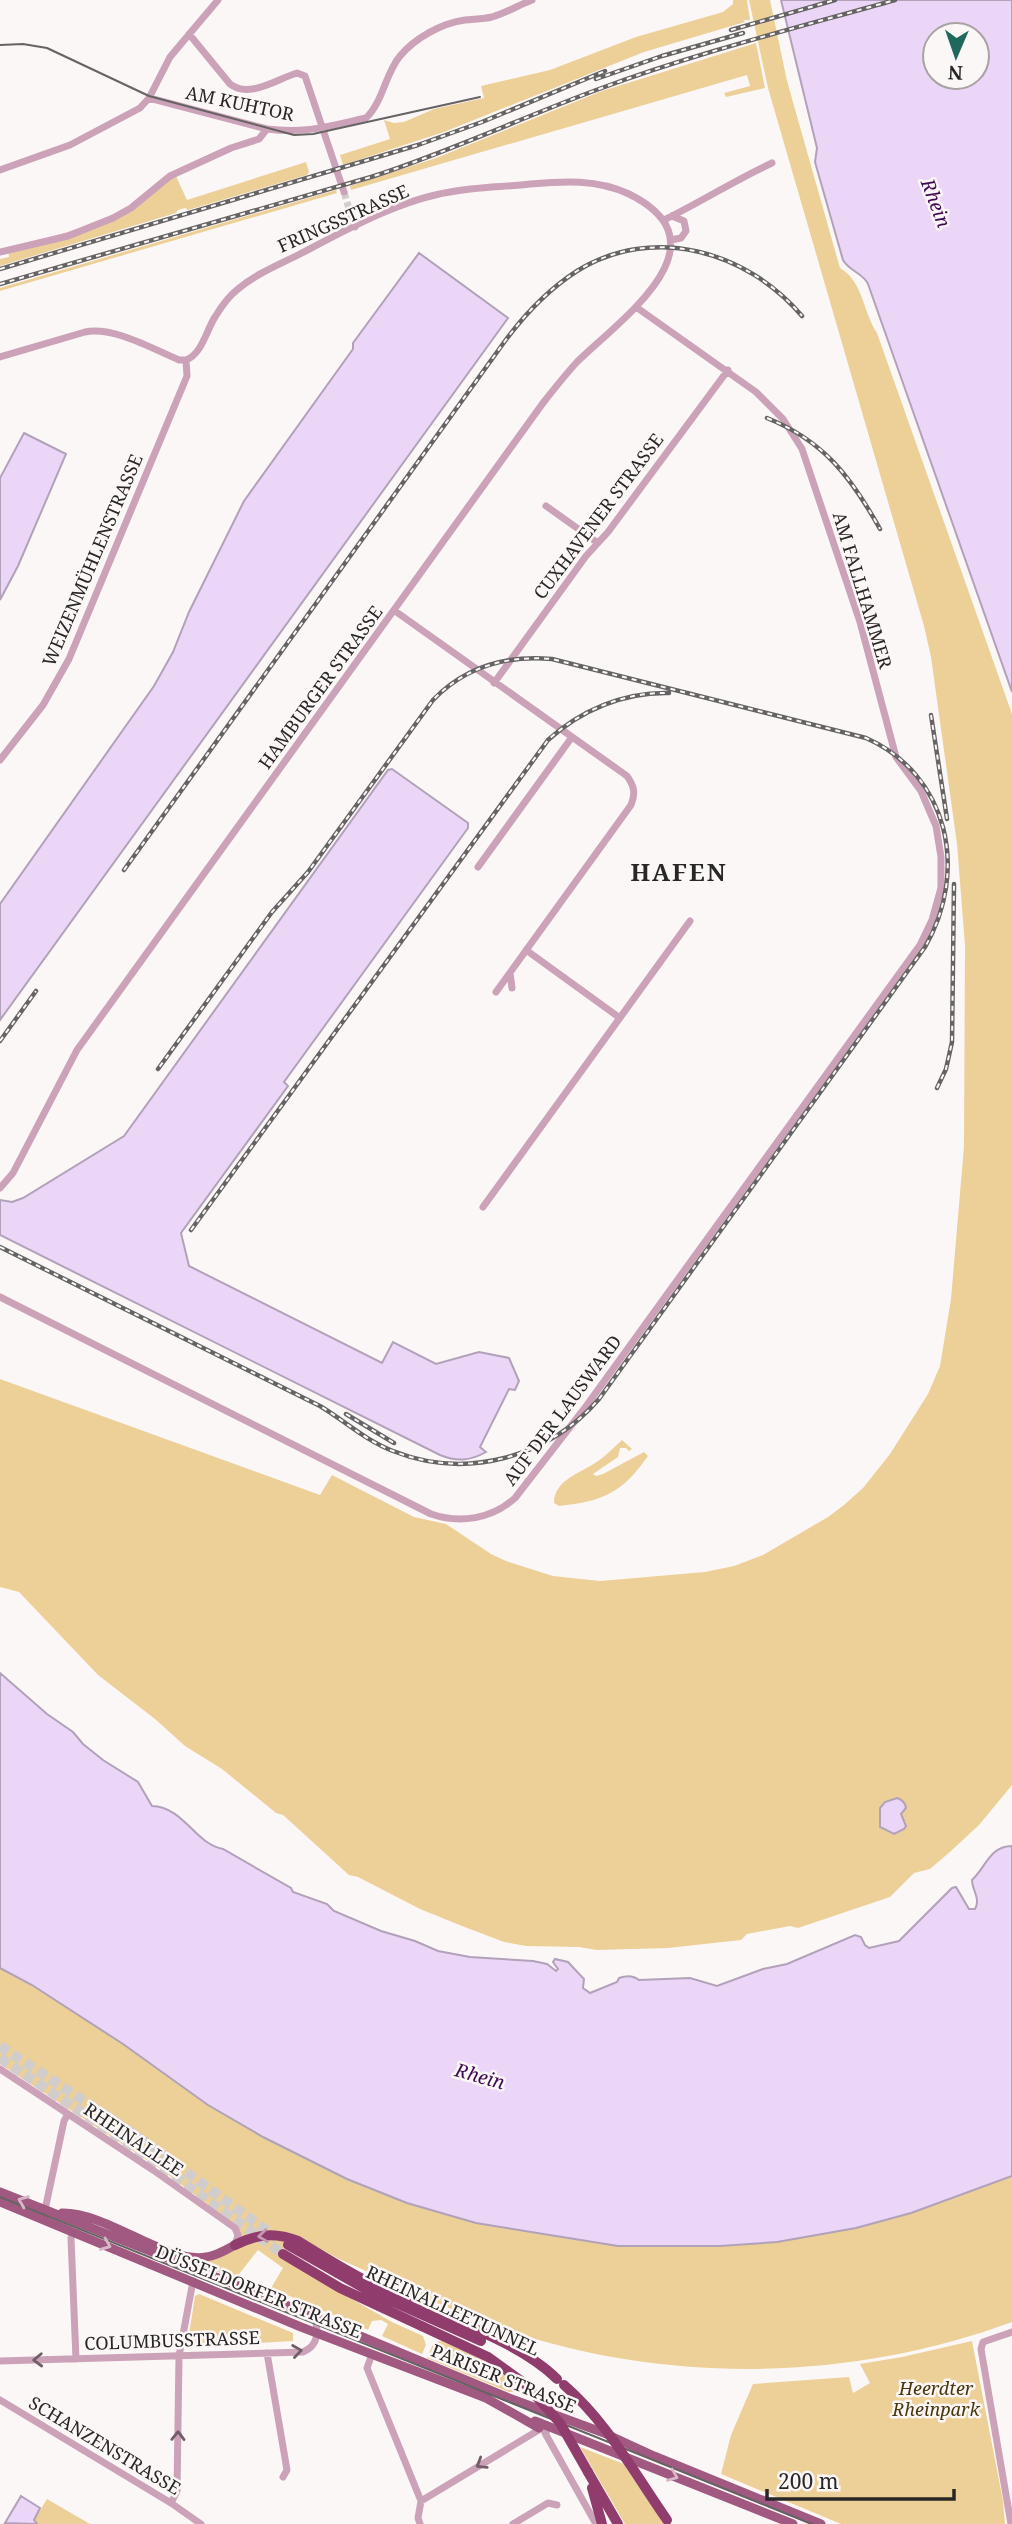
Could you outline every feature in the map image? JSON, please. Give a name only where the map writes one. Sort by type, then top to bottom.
[{"type":"highway","points":[[235,2245],[262,2235],[274,2234],[298,2241],[363,2280],[469,2327],[540,2363],[560,2382]]},
{"type":"highway","name":"RHEINALLEETUNNEL","points":[[618,2524],[560,2423],[524,2383],[488,2357],[348,2292],[285,2250],[369,2291],[516,2355],[560,2382],[595,2414],[611,2434],[669,2522]]},
{"type":"highway","points":[[588,2472],[602,2524]]},
{"type":"main road","name":"DÜSSELDORFER STRASSE","points":[[0,2192],[48,2214],[314,2316],[369,2340],[372,2354]]},
{"type":"main road","name":"DÜSSELDORFER STRASSE","points":[[0,2202],[48,2214],[68,2213],[91,2219],[186,2257],[207,2257],[235,2245]]},
{"type":"main road","name":"DÜSSELDORFER STRASSE","points":[[48,2214],[73,2232],[372,2354]]},
{"type":"main road","name":"PARISER STRASSE","points":[[369,2340],[626,2444]]},
{"type":"main road","name":"PARISER STRASSE","points":[[372,2354],[486,2398],[539,2428],[591,2443],[793,2524]]},
{"type":"main road","name":"PARISER STRASSE","points":[[512,2412],[539,2428],[557,2422],[626,2444],[821,2524]]},
{"type":"main road","points":[[591,2443],[590,2435],[597,2434]]},
{"type":"street","points":[[0,170],[87,137],[140,108],[149,98],[164,66],[218,0]]},
{"type":"street","name":"AM KUHTOR","points":[[149,98],[267,129],[302,132],[324,128],[369,115],[399,57],[428,34],[461,20],[493,17],[532,0]]},
{"type":"street","points":[[189,34],[230,84],[238,89],[251,90],[293,75],[304,74],[344,191]]},
{"type":"street","points":[[0,252],[68,236],[96,226],[131,208],[170,176],[231,148],[259,139],[267,129]]},
{"type":"street","points":[[668,218],[772,163]]},
{"type":"street","name":"FRINGSSTRASSE","points":[[186,360],[198,352],[214,318],[241,287],[267,270],[405,205],[450,192],[562,181],[598,184],[625,192],[668,218]]},
{"type":"street","points":[[350,212],[355,227]]},
{"type":"street","points":[[668,218],[684,221],[687,231],[681,238],[671,240],[668,218]]},
{"type":"street","name":"HAMBURGER STRASSE","points":[[0,1188],[13,1173],[77,1051],[562,379],[579,360],[612,333],[636,307],[666,267],[671,240]]},
{"type":"street","name":"AM FALLHAMMER","points":[[636,307],[756,392],[779,415],[799,443],[860,622],[896,757],[921,791],[932,814],[940,842],[942,880],[937,908],[920,945]]},
{"type":"street","points":[[0,357],[99,330],[179,360],[186,360]]},
{"type":"street","name":"WEIZENMÜHLENSTRASSE","points":[[0,760],[43,705],[69,659],[187,376],[186,360]]},
{"type":"street","name":"CUXHAVENER STRASSE","points":[[495,682],[586,556],[728,370]]},
{"type":"street","points":[[546,506],[598,542]]},
{"type":"street","points":[[395,611],[627,776],[633,784],[634,797],[631,805],[496,992]]},
{"type":"street","points":[[478,867],[572,737]]},
{"type":"street","points":[[483,1207],[690,921]]},
{"type":"street","name":"AUF DER LAUSWARD","points":[[0,1297],[431,1514],[461,1519],[491,1513],[515,1498],[584,1409],[920,945]]},
{"type":"street","points":[[526,950],[620,1018]]},
{"type":"street","points":[[510,973],[512,988]]},
{"type":"street","name":"RHEINALLEE","points":[[0,2069],[153,2170],[232,2226],[238,2235],[235,2245]]},
{"type":"street","points":[[48,2214],[64,2121],[68,2114]]},
{"type":"street","points":[[73,2232],[71,2238],[76,2359]]},
{"type":"street","points":[[172,2502],[177,2491],[179,2356],[193,2281]]},
{"type":"street","points":[[314,2316],[318,2334]]},
{"type":"street","points":[[1011,2524],[981,2349],[983,2342],[1012,2333]]},
{"type":"street","name":"COLUMBUSSTRASSE","points":[[0,2361],[303,2351],[312,2346],[318,2334]]},
{"type":"street","points":[[267,2353],[287,2470],[283,2477]]},
{"type":"street","points":[[372,2354],[367,2368],[421,2501],[418,2518],[420,2524]]},
{"type":"street","name":"SCHANZENSTRASSE","points":[[0,2400],[172,2502],[190,2521],[201,2524]]},
{"type":"street","points":[[421,2501],[539,2428],[596,2524]]},
{"type":"street","points":[[513,2524],[548,2503],[557,2505]]},
{"type":"green space","points":[[733,0],[747,0],[750,20],[644,52],[444,132],[343,165],[340,155],[390,139],[384,120],[404,122],[434,109],[484,98],[481,86],[550,70],[636,37],[723,12],[733,4]]},
{"type":"green space","points":[[749,0],[770,0],[787,81],[840,268],[854,281],[877,333],[1012,714],[1012,1785],[979,1825],[951,1851],[930,1869],[914,1873],[890,1897],[798,1928],[790,1926],[747,1934],[741,1940],[668,1948],[597,1950],[526,1946],[504,1942],[462,1926],[349,1875],[283,1815],[276,1813],[222,1769],[185,1746],[98,1675],[19,1592],[0,1587],[0,1379],[320,1495],[332,1475],[414,1517],[446,1524],[506,1561],[553,1576],[600,1581],[705,1572],[734,1566],[763,1555],[828,1517],[863,1488],[890,1454],[928,1394],[940,1366],[951,1299],[964,1146],[965,946],[957,844],[931,657],[924,626],[768,88]],"holes":[[[897,1798],[903,1809],[901,1817],[906,1822],[904,1829],[892,1834],[880,1827],[880,1808],[885,1802]]]},
{"type":"green space","points":[[756,43],[765,88],[726,97],[724,93],[750,86],[747,75],[351,190],[350,186],[436,158],[602,91]]},
{"type":"green space","points":[[306,162],[309,172],[307,175],[188,210],[178,210],[176,213],[0,266],[0,259],[9,257],[8,251],[121,215],[175,174],[187,200]]},
{"type":"green space","points":[[336,190],[337,193],[0,291],[0,288]]},
{"type":"green space","points":[[622,1440],[632,1449],[629,1451],[620,1448],[618,1457],[593,1474],[603,1474],[644,1452],[648,1456],[629,1479],[600,1498],[559,1506],[554,1503],[559,1487],[601,1459]]},
{"type":"green space","points":[[0,1968],[32,1985],[123,2044],[208,2105],[263,2137],[347,2179],[439,2213],[476,2223],[618,2246],[720,2246],[777,2242],[856,2228],[911,2213],[1012,2176],[1012,2322],[949,2342],[884,2357],[819,2366],[752,2369],[686,2367],[555,2345],[455,2311],[299,2239],[241,2238],[238,2227],[159,2168],[0,2064]]},
{"type":"green space","points":[[255,2238],[289,2240],[279,2257],[392,2322],[423,2336],[426,2345],[422,2354],[382,2336],[388,2324],[381,2320],[372,2321],[368,2330],[271,2288],[283,2268],[258,2250],[236,2278],[182,2259],[196,2260]]},
{"type":"green space","points":[[199,2294],[293,2333],[293,2341],[193,2347],[188,2341],[195,2296]]},
{"type":"green space","points":[[442,2341],[489,2363],[522,2386],[519,2389],[522,2392],[509,2392],[427,2358],[434,2342]]},
{"type":"green space","name":"Heerdter Rheinpark","points":[[972,2341],[1003,2501],[1005,2524],[841,2524],[721,2474],[731,2435],[753,2384],[849,2377],[853,2393],[870,2383],[860,2364]]},
{"type":"green space","points":[[580,2447],[624,2464],[664,2524],[625,2524]]},
{"type":"green space","points":[[47,2499],[90,2524],[37,2524],[34,2520]]},
{"type":"water","name":"Rhein","points":[[781,0],[1012,0],[1012,692],[868,284],[843,260],[815,162],[817,148]]},
{"type":"water","points":[[419,253],[508,318],[0,1020],[0,904],[154,686],[173,652],[189,612],[244,501]]},
{"type":"water","points":[[24,433],[66,454],[18,566],[0,600],[0,478]]},
{"type":"water","points":[[392,769],[468,823],[468,828],[284,1082],[288,1086],[181,1233],[189,1266],[382,1363],[393,1342],[436,1364],[479,1352],[509,1358],[519,1381],[515,1390],[509,1389],[480,1447],[486,1452],[463,1460],[440,1455],[0,1235],[0,1200],[12,1202],[23,1198],[124,1136],[388,770]]},
{"type":"water","name":"Rhein","points":[[0,1673],[103,1760],[138,1782],[152,1806],[173,1812],[213,1846],[291,1888],[293,1892],[327,1904],[334,1911],[381,1931],[438,1951],[470,1957],[533,1961],[547,1964],[556,1971],[558,1969],[553,1962],[555,1959],[568,1962],[584,1979],[583,1988],[590,1993],[627,1976],[639,1980],[690,1978],[717,1986],[763,1969],[787,1964],[855,1935],[861,1937],[869,1948],[899,1941],[952,1888],[956,1887],[969,1909],[975,1909],[977,1902],[972,1880],[993,1853],[1012,1846],[1012,2176],[911,2213],[856,2228],[777,2242],[720,2246],[618,2246],[476,2223],[407,2203],[347,2179],[263,2137],[208,2105],[123,2044],[32,1985],[0,1968]]},
{"type":"water","points":[[897,1798],[906,1806],[901,1814],[906,1826],[894,1834],[880,1827],[880,1808],[885,1802]]},
{"type":"water","points":[[21,2496],[40,2508],[34,2520],[37,2524],[5,2523]]},
{"type":"tunnel","points":[[344,192],[350,212]]},
{"type":"tunnel","points":[[0,2046],[127,2129],[277,2238]]},
{"type":"tunnel","points":[[0,2058],[120,2138],[283,2254]]},
{"type":"tram line","points":[[0,45],[23,44],[47,48],[149,96],[294,135],[313,134],[480,97]]},
{"type":"tram line","points":[[0,2197],[812,2524]]},
{"type":"railway","points":[[731,30],[835,0]]},
{"type":"railway","points":[[0,284],[371,177],[636,76],[895,0]]},
{"type":"railway","points":[[596,79],[662,56],[743,33]]},
{"type":"railway","points":[[0,269],[418,145],[482,122],[605,71]]},
{"type":"railway","points":[[124,870],[505,341],[547,294],[577,271],[606,257],[636,249],[667,247],[727,261],[780,293],[802,316]]},
{"type":"railway","points":[[767,418],[805,438],[834,463],[847,477],[880,529]]},
{"type":"railway","points":[[0,1247],[320,1406],[393,1451],[421,1460],[477,1463],[531,1449],[556,1436],[599,1399],[925,947],[939,918],[946,887],[948,857],[943,828],[933,800],[916,776],[894,754],[866,738],[552,659],[519,659],[488,666],[459,679],[433,700],[308,872],[272,912],[158,1069]]},
{"type":"railway","points":[[191,1230],[548,740],[574,720],[604,705],[636,696],[669,693]]},
{"type":"railway","points":[[931,715],[947,819]]},
{"type":"railway","points":[[937,1088],[946,1069],[952,1042],[954,884]]},
{"type":"railway","points":[[0,1041],[36,991]]},
{"type":"railway","points":[[346,1414],[394,1443]]},
{"type":"district","name":"HAFEN","points":[[679,871]]}]
